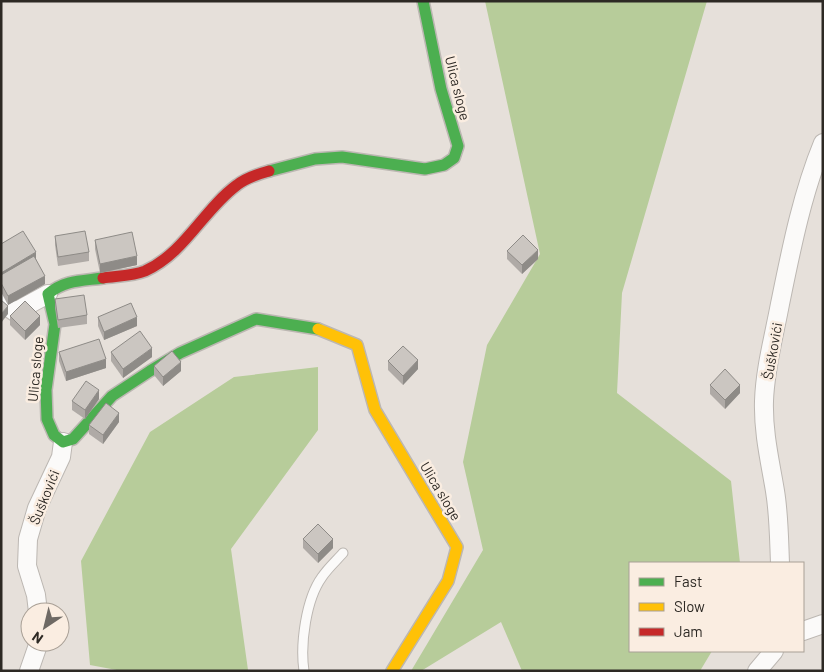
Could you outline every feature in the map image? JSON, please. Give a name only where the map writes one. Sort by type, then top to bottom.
[{"type":"street","name":"Ulica sloge","points":[[392,671],[448,581],[457,547],[375,410],[357,345],[321,330],[256,319],[180,353],[150,371],[112,396],[73,439],[63,442],[54,434],[47,419],[46,390],[55,324],[48,294],[58,286],[71,282],[143,272],[161,262],[181,246],[222,198],[238,184],[255,175],[315,159],[342,157],[425,169],[444,165],[454,158],[458,146],[441,89],[423,1]]},
{"type":"street","name":"Šuškovići","points":[[780,562],[775,494],[766,442],[764,401],[771,350],[801,211],[815,161],[823,143]]},
{"type":"street","points":[[1,302],[15,312],[48,294]]},
{"type":"street","name":"Šuškovići","points":[[37,602],[27,566],[28,539],[37,508],[61,457],[63,442]]},
{"type":"street","points":[[804,631],[823,624]]},
{"type":"street","points":[[28,671],[35,652]]},
{"type":"street","points":[[757,671],[773,652]]},
{"type":"lane","points":[[304,671],[302,660],[306,614],[321,578],[342,553]]},
{"type":"green space","points":[[485,1],[707,1],[622,293],[617,393],[731,481],[740,562],[629,562],[629,652],[711,652],[700,671],[522,671],[501,622],[421,671],[411,671],[483,550],[463,462],[487,345],[540,254]]},
{"type":"green space","points":[[318,367],[318,430],[231,549],[248,670],[122,671],[90,665],[81,561],[150,432],[234,377]]},
{"type":"building","points":[[23,231],[36,252],[1,273],[1,244]]},
{"type":"building","points":[[85,231],[89,252],[58,257],[55,236]]},
{"type":"building","points":[[132,232],[137,256],[100,264],[95,240]]},
{"type":"building","points":[[523,235],[538,250],[522,265],[507,251]]},
{"type":"building","points":[[34,256],[45,276],[8,296],[1,283],[1,275]]},
{"type":"building","points":[[84,295],[87,315],[58,320],[55,299]]},
{"type":"building","points":[[1,300],[8,306],[1,314]]},
{"type":"building","points":[[25,301],[40,316],[25,331],[10,316]]},
{"type":"building","points":[[131,303],[137,317],[104,332],[98,317]]},
{"type":"building","points":[[140,331],[152,348],[123,369],[111,352]]},
{"type":"building","points":[[99,339],[106,359],[66,372],[59,352]]},
{"type":"building","points":[[403,346],[418,360],[403,376],[388,361]]},
{"type":"building","points":[[172,351],[181,362],[163,377],[154,366]]},
{"type":"building","points":[[725,369],[740,385],[725,400],[710,385]]},
{"type":"building","points":[[86,381],[99,390],[85,410],[72,401]]},
{"type":"building","points":[[106,403],[119,413],[103,435],[89,425]]},
{"type":"building","points":[[318,524],[333,539],[318,554],[303,539]]},
{"type":"traffic: fast","points":[[269,171],[315,159],[342,157],[425,169],[444,165],[454,158],[458,146],[441,89],[423,1]]},
{"type":"traffic: fast","points":[[103,278],[67,284],[54,289],[48,294],[55,324],[46,390],[47,419],[54,435],[63,442],[73,439],[112,396],[150,371],[180,353],[256,319],[318,329]]},
{"type":"traffic: slow","points":[[318,329],[357,345],[375,410],[457,547],[448,581],[392,671]]},
{"type":"traffic: jam","points":[[103,278],[140,273],[159,263],[183,242],[225,195],[244,180],[269,171]]}]
